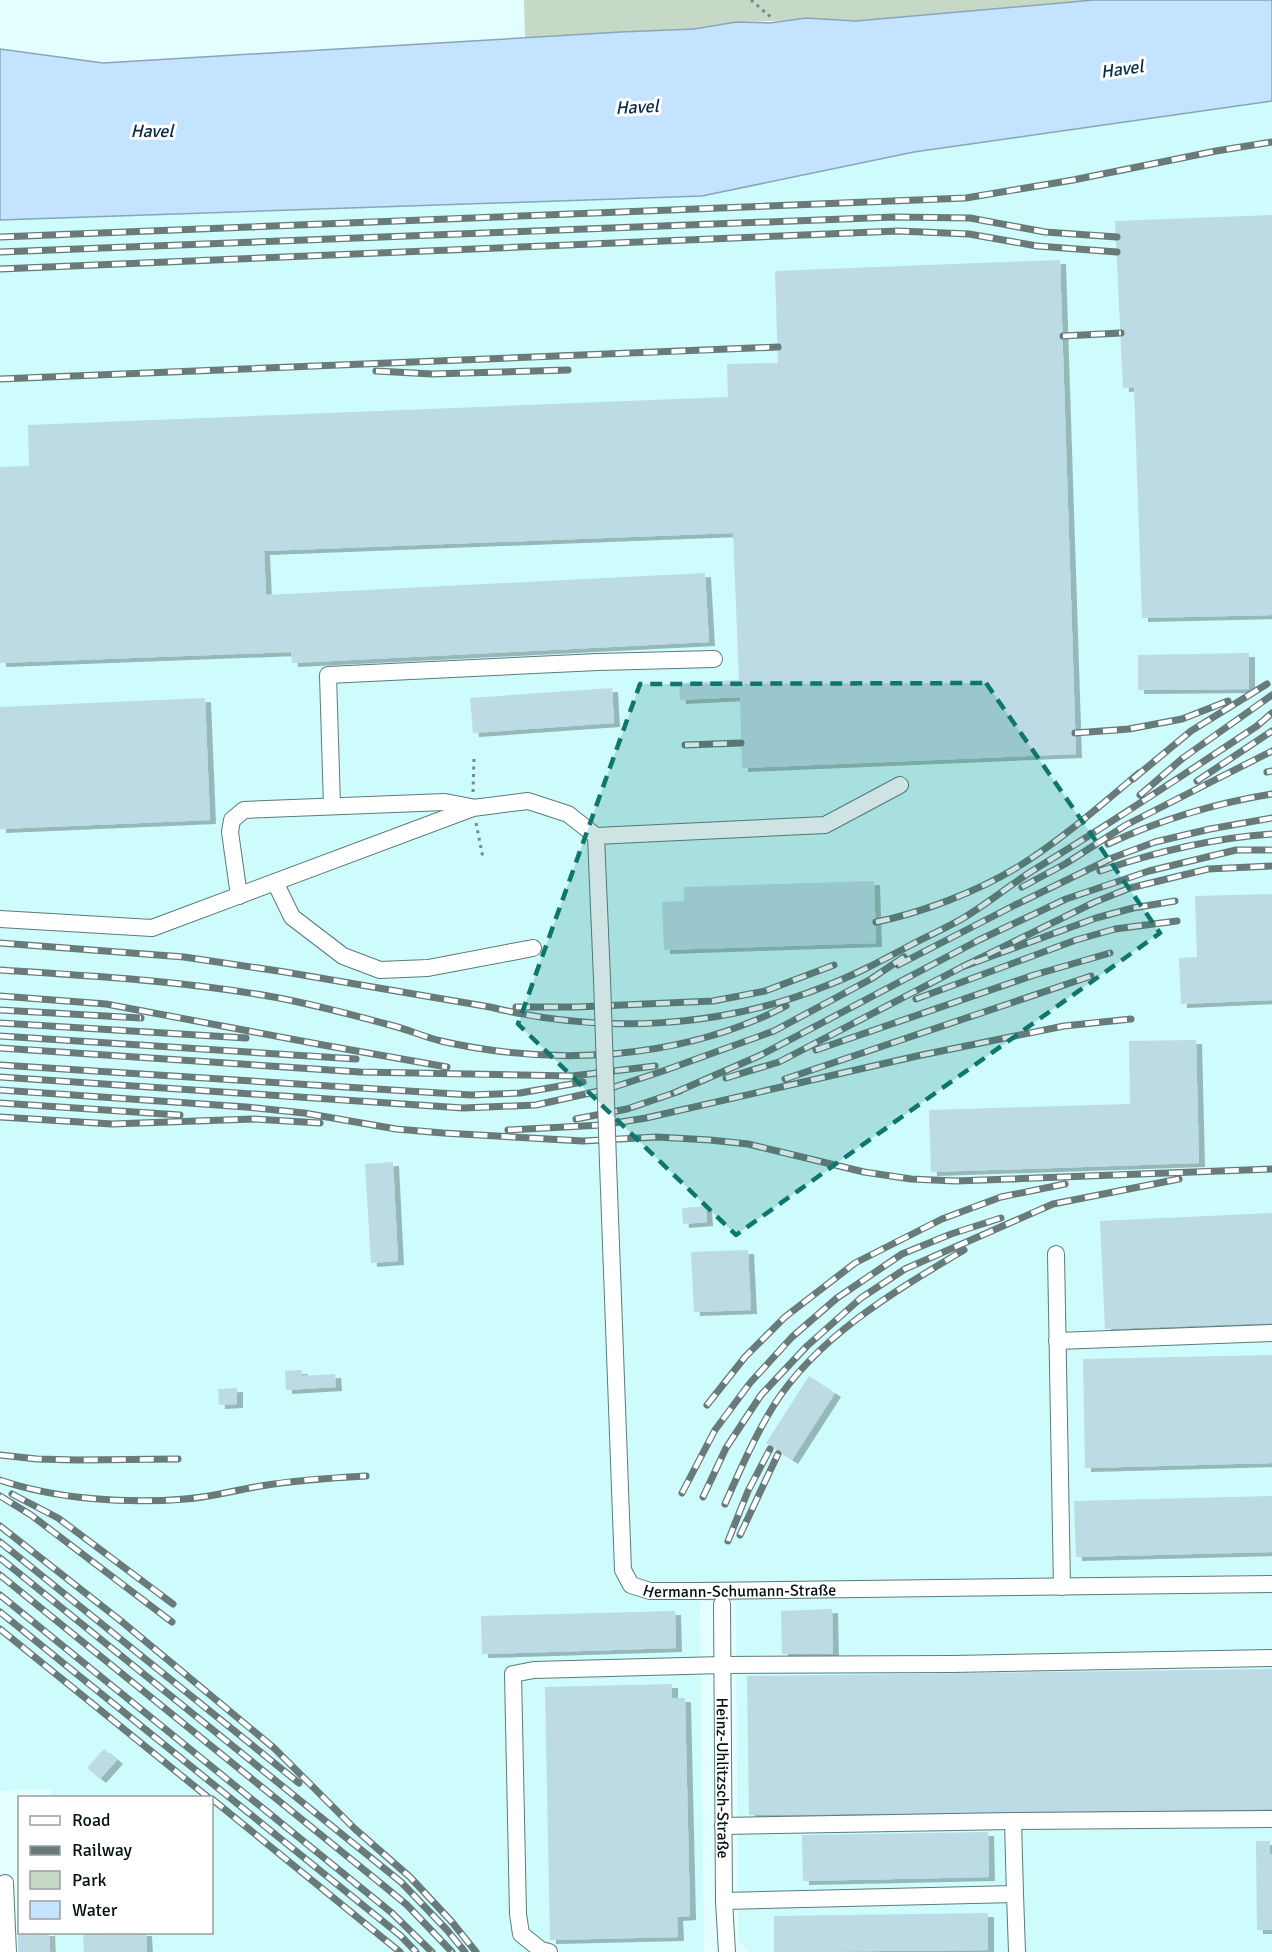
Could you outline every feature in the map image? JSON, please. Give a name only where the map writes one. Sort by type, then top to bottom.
[{"type":"street","points":[[332,806],[328,675],[598,662],[714,659]]},
{"type":"street","points":[[0,919],[152,928],[472,807],[528,801],[568,814],[596,836],[825,825],[900,785]]},
{"type":"street","points":[[239,896],[230,832],[232,820],[244,810],[445,802],[472,807]]},
{"type":"street","name":"Hermann-Schumann-Straße","points":[[596,836],[623,1570],[631,1585],[650,1591],[697,1591],[1272,1584]]},
{"type":"street","points":[[275,882],[292,916],[343,956],[380,970],[428,968],[533,948]]},
{"type":"street","points":[[1056,1254],[1062,1587]]},
{"type":"street","points":[[1057,1341],[1272,1333]]},
{"type":"street","name":"Heinz-Uhlitzsch-Straße","points":[[722,1604],[724,1901],[727,1952]]},
{"type":"street","points":[[549,1952],[541,1950],[521,1934],[518,1914],[513,1674],[534,1670],[722,1665],[952,1664],[1272,1658]]},
{"type":"street","points":[[723,1826],[1272,1819]]},
{"type":"street","points":[[1013,1821],[1017,1952]]},
{"type":"street","points":[[5,1884],[8,1952]]},
{"type":"street","points":[[724,1901],[1015,1894]]},
{"type":"path","points":[[751,0],[773,19]]},
{"type":"highlighted area","points":[[986,683],[1160,933],[736,1235],[518,1024],[640,684]]},
{"type":"shaded area","points":[[1272,101],[1272,1952],[748,1952],[738,1940],[736,1601],[700,1601],[704,1952],[55,1952],[54,1934],[213,1934],[213,1796],[51,1796],[51,1789],[0,1791],[0,220],[702,196],[914,152]]},
{"type":"green space","points":[[524,0],[1094,0],[856,21],[835,19],[736,22],[694,29],[525,38]]},
{"type":"water","name":"Havel","points":[[1094,0],[1272,0],[1272,101],[914,152],[702,196],[0,220],[0,49],[103,63],[694,29],[736,22],[770,23],[806,18],[856,21]]},
{"type":"building","points":[[1272,215],[1272,615],[1142,618],[1134,387],[1123,388],[1115,221]]},
{"type":"building","points":[[1060,260],[1076,754],[742,768],[740,697],[680,700],[679,683],[739,680],[733,533],[264,551],[266,595],[705,573],[709,642],[292,663],[291,652],[0,663],[0,467],[29,466],[28,425],[728,397],[727,364],[778,363],[775,271]]},
{"type":"building","points":[[1249,653],[1249,689],[1138,690],[1138,655]]},
{"type":"building","points":[[612,688],[614,723],[473,733],[470,698]]},
{"type":"building","points":[[205,698],[210,820],[0,829],[0,707]]},
{"type":"building","points":[[874,881],[876,943],[664,950],[662,902],[684,901],[684,887]]},
{"type":"building","points":[[1272,894],[1272,1000],[1181,1004],[1179,958],[1197,957],[1195,896]]},
{"type":"building","points":[[1196,1040],[1199,1163],[931,1172],[929,1110],[1130,1104],[1129,1041]]},
{"type":"building","points":[[393,1162],[398,1261],[371,1263],[365,1164]]},
{"type":"building","points":[[706,1206],[707,1222],[683,1224],[682,1208]]},
{"type":"building","points":[[1272,1213],[1272,1323],[1105,1329],[1100,1221]]},
{"type":"building","points":[[748,1250],[751,1310],[694,1312],[691,1252]]},
{"type":"building","points":[[1272,1355],[1272,1463],[1085,1468],[1083,1359]]},
{"type":"building","points":[[302,1370],[302,1376],[335,1374],[336,1387],[286,1390],[285,1371]]},
{"type":"building","points":[[809,1376],[835,1393],[792,1460],[766,1443]]},
{"type":"building","points":[[237,1388],[237,1404],[219,1405],[218,1389]]},
{"type":"building","points":[[1272,1496],[1272,1552],[1076,1557],[1074,1501]]},
{"type":"building","points":[[832,1609],[833,1654],[782,1654],[781,1611]]},
{"type":"building","points":[[675,1611],[676,1648],[482,1654],[481,1616]]},
{"type":"building","points":[[1272,1669],[1272,1809],[749,1815],[747,1676]]},
{"type":"building","points":[[672,1684],[672,1698],[685,1698],[690,1916],[677,1917],[678,1937],[550,1940],[545,1687]]},
{"type":"building","points":[[104,1749],[117,1760],[100,1779],[87,1768]]},
{"type":"building","points":[[988,1832],[989,1877],[803,1881],[802,1835]]},
{"type":"building","points":[[1256,1841],[1270,1841],[1272,1930],[1257,1930]]},
{"type":"building","points":[[988,1913],[988,1950],[774,1952],[774,1916]]},
{"type":"building","points":[[18,1934],[49,1934],[50,1952],[18,1952]]},
{"type":"building","points":[[83,1934],[146,1934],[147,1952],[84,1952]]},
{"type":"railway","points":[[0,237],[966,198],[1272,142]]},
{"type":"railway","points":[[0,252],[894,217],[970,218],[1045,232],[1117,237]]},
{"type":"railway","points":[[0,269],[898,231],[969,234],[1037,246],[1117,252]]},
{"type":"railway","points":[[1063,336],[1121,333]]},
{"type":"railway","points":[[0,379],[778,347]]},
{"type":"railway","points":[[376,371],[432,374],[568,370]]},
{"type":"railway","points":[[1133,779],[1191,731],[1267,684]]},
{"type":"railway","points":[[1140,795],[1183,758],[1272,695]]},
{"type":"railway","points":[[1075,733],[1129,729],[1182,719],[1228,701]]},
{"type":"railway","points":[[0,943],[184,957],[285,972],[532,1016],[574,1021],[616,1024],[658,1023],[742,1012],[783,1001],[834,983],[958,921],[1257,726],[1272,713]]},
{"type":"railway","points":[[1197,781],[1272,731]]},
{"type":"railway","points":[[685,745],[741,743]]},
{"type":"railway","points":[[1022,887],[1065,864],[1126,825],[1272,751]]},
{"type":"railway","points":[[1267,772],[1272,771]]},
{"type":"railway","points":[[876,922],[948,901],[1016,868],[1064,835],[1139,773]]},
{"type":"railway","points":[[1108,844],[1188,813],[1272,794]]},
{"type":"railway","points":[[898,965],[1112,858],[1155,842],[1272,818]]},
{"type":"railway","points":[[1100,871],[1184,847],[1272,834]]},
{"type":"railway","points":[[674,1093],[761,1055],[979,940],[1066,899],[1149,871],[1236,850],[1272,850]]},
{"type":"railway","points":[[1175,901],[1133,908],[1096,918],[962,967],[1095,902],[1130,888],[1208,869],[1272,866]]},
{"type":"railway","points":[[916,999],[1076,940],[1115,929],[1177,921]]},
{"type":"railway","points":[[816,1050],[1034,975],[1110,953]]},
{"type":"railway","points":[[0,1077],[463,1108],[536,1105],[608,1089],[774,1031],[871,979],[904,957]]},
{"type":"railway","points":[[516,1007],[577,1007],[713,1001],[765,991],[834,965]]},
{"type":"railway","points":[[726,1078],[779,1062],[962,967]]},
{"type":"railway","points":[[0,970],[140,980],[245,992],[334,1010],[441,1041],[528,1054],[573,1056],[617,1054],[661,1048],[704,1038],[746,1024],[786,1006]]},
{"type":"railway","points":[[785,1079],[1091,976]]},
{"type":"railway","points":[[0,996],[106,1004],[447,1067]]},
{"type":"railway","points":[[0,1010],[141,1018]]},
{"type":"railway","points":[[508,1130],[602,1125],[646,1118],[917,1056],[1064,1026],[1131,1019]]},
{"type":"railway","points":[[0,1023],[246,1038]]},
{"type":"railway","points":[[0,1036],[356,1059]]},
{"type":"railway","points":[[0,1048],[360,1072],[572,1076],[655,1066]]},
{"type":"railway","points":[[0,1065],[471,1095],[520,1093],[583,1082]]},
{"type":"railway","points":[[0,1090],[246,1107],[304,1113],[396,1129],[443,1133],[583,1141],[657,1137],[710,1140],[748,1144],[864,1172],[911,1179],[956,1181],[1272,1169]]},
{"type":"railway","points":[[576,1119],[627,1109],[680,1091]]},
{"type":"railway","points":[[0,1103],[180,1115]]},
{"type":"railway","points":[[0,1117],[112,1124],[253,1119],[320,1123]]},
{"type":"railway","points":[[703,1497],[726,1448],[761,1395],[807,1346],[861,1298],[905,1269],[1053,1204],[1179,1179]]},
{"type":"railway","points":[[707,1405],[745,1357],[785,1317],[855,1263],[942,1219],[1001,1197],[1065,1184]]},
{"type":"railway","points":[[682,1493],[715,1430],[750,1383],[792,1337],[837,1298],[902,1254],[951,1234],[1001,1218]]},
{"type":"railway","points":[[725,1504],[754,1441],[774,1405],[813,1357],[835,1336],[885,1299],[964,1250]]},
{"type":"railway","points":[[728,1541],[748,1491],[770,1449]]},
{"type":"railway","points":[[740,1535],[778,1454]]},
{"type":"railway","points":[[0,1455],[77,1460],[178,1459]]},
{"type":"railway","points":[[0,1480],[67,1496],[139,1501],[195,1498],[287,1482],[366,1476]]},
{"type":"railway","points":[[12,1494],[58,1518],[173,1604]]},
{"type":"railway","points":[[0,1496],[31,1515],[172,1622]]},
{"type":"railway","points":[[0,1526],[121,1621],[274,1748],[355,1829],[410,1877],[452,1922],[476,1952]]},
{"type":"railway","points":[[0,1542],[299,1783]]},
{"type":"railway","points":[[0,1558],[401,1882],[465,1952]]},
{"type":"railway","points":[[0,1575],[407,1905],[452,1952]]},
{"type":"railway","points":[[0,1595],[392,1913],[432,1952]]},
{"type":"railway","points":[[0,1612],[401,1936],[416,1952]]},
{"type":"railway","points":[[0,1629],[207,1796]]},
{"type":"railway","points":[[213,1800],[400,1952]]}]
